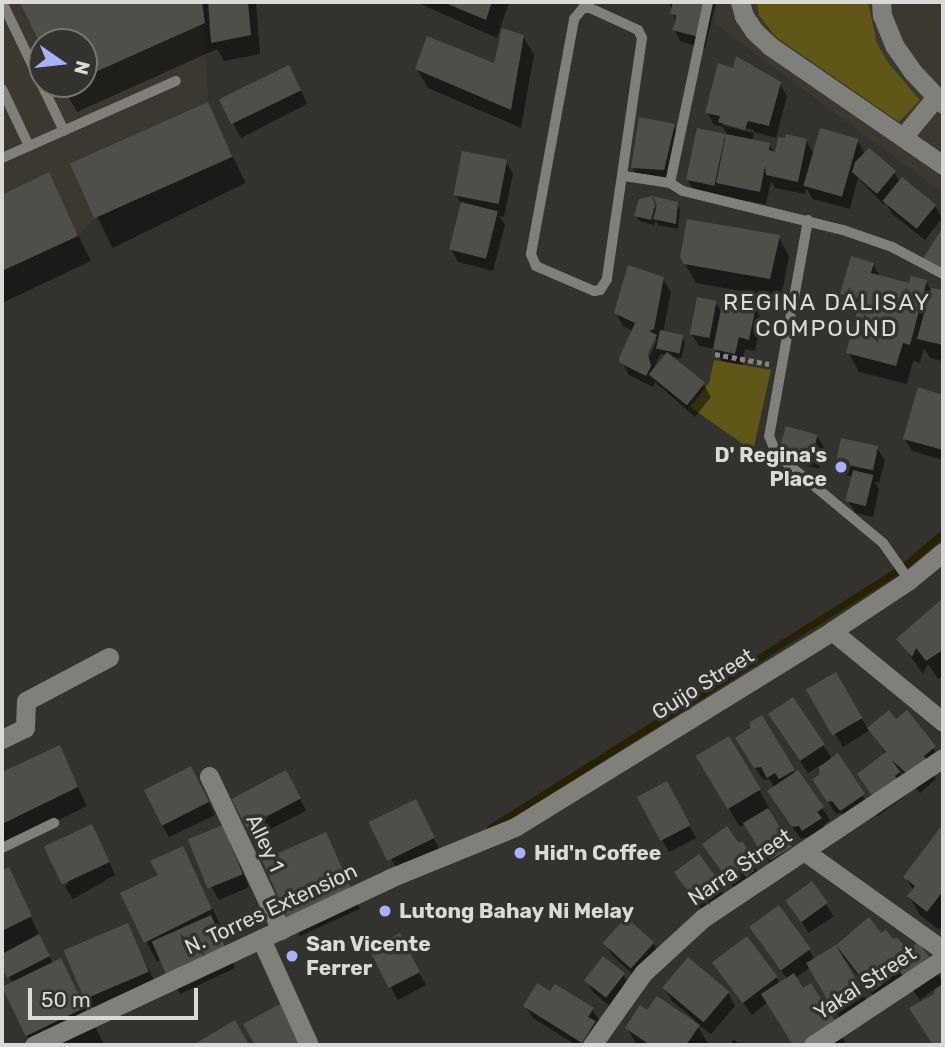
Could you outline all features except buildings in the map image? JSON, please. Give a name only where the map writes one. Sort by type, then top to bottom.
[{"type":"street","points":[[740,2],[744,16],[769,46],[943,164]]},
{"type":"street","points":[[881,2],[894,45],[912,71],[940,101],[903,137]]},
{"type":"street","name":"Guijo Street","points":[[492,838],[540,813],[940,561]]},
{"type":"street","points":[[832,631],[943,722]]},
{"type":"street","points":[[2,740],[24,728],[26,701],[109,657]]},
{"type":"street","name":"Narra Street","points":[[592,1045],[643,973],[702,918],[943,758]]},
{"type":"street","name":"Alley 1","points":[[209,776],[281,930]]},
{"type":"street","name":"N. Torres Extension","points":[[34,1045],[390,878],[492,838]]},
{"type":"street","points":[[804,850],[943,950]]},
{"type":"street","points":[[261,939],[309,1045]]},
{"type":"street","name":"Yakal Street","points":[[813,1045],[943,959]]},
{"type":"lane","points":[[2,2],[64,131]]},
{"type":"lane","points":[[670,183],[708,2]]},
{"type":"lane","points":[[583,8],[590,8],[642,33],[624,176],[607,279],[600,290],[587,290],[536,266],[532,261],[532,247],[574,19],[583,8]]},
{"type":"lane","points":[[2,158],[176,80]]},
{"type":"lane","points":[[2,89],[29,146]]},
{"type":"lane","points":[[624,176],[670,183],[683,191],[808,220],[892,247],[943,274]]},
{"type":"lane","points":[[808,220],[769,428],[778,455],[876,537],[909,580]]},
{"type":"lane","points":[[2,848],[54,823]]},
{"type":"path","points":[[715,354],[780,366]]},
{"type":"shaded area","points":[[2,2],[203,2],[208,102],[233,157],[95,218],[78,236],[2,271]]},
{"type":"shaded area","points":[[718,2],[943,2],[943,193],[714,23]]},
{"type":"shaded area","points":[[757,2],[868,2],[877,44],[889,64],[920,100],[899,122],[776,37],[759,15]]},
{"type":"shaded area","points":[[714,360],[771,370],[753,451],[690,407],[709,383]]},
{"type":"waterway","points":[[490,828],[904,566],[942,534]]},
{"type":"place","name":"D' Regina's Place","points":[[841,467]]},
{"type":"place","name":"Hid'n Coffee","points":[[520,853]]},
{"type":"place","name":"Lutong Bahay Ni Melay","points":[[385,911]]},
{"type":"place","name":"San Vicente Ferrer","points":[[292,956]]},
{"type":"district","name":"REGINA DALISAY COMPOUND","points":[[827,315]]}]
